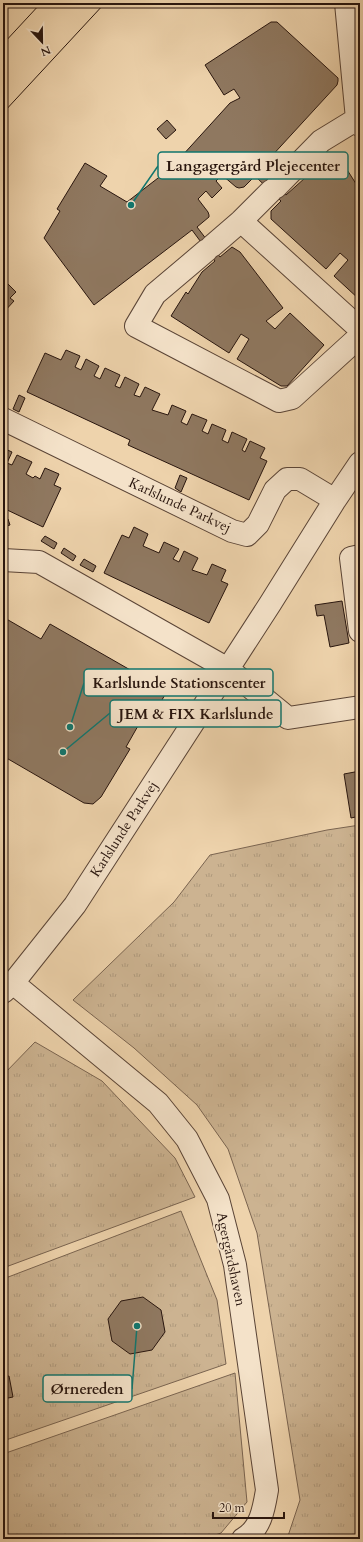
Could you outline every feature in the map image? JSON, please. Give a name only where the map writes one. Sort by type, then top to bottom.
[{"type":"street","points":[[346,3],[358,122],[321,141],[241,222],[155,294],[136,326],[279,401],[292,398],[360,336]]},
{"type":"street","points":[[241,222],[360,329]]},
{"type":"street","name":"Karlslunde Parkvej","points":[[3,419],[232,531],[247,535],[258,524],[275,490],[287,479],[300,479],[335,500]]},
{"type":"street","name":"Karlslunde Parkvej","points":[[6,992],[75,905],[360,463]]},
{"type":"street","points":[[360,556],[351,558],[360,631]]},
{"type":"street","points":[[3,560],[39,562],[228,669],[288,718],[360,708]]},
{"type":"street","name":"Agergårdshaven","points":[[6,992],[158,1103],[187,1139],[218,1199],[235,1265],[268,1490],[262,1515],[249,1536],[243,1539]]},
{"type":"green space","points":[[360,825],[360,1539],[287,1539],[300,1500],[257,1233],[228,1149],[197,1105],[134,1048],[73,1000],[174,902],[210,855],[327,830]]},
{"type":"green space","points":[[35,1042],[102,1081],[175,1158],[195,1197],[3,1268],[3,1075]]},
{"type":"green space","points":[[181,1211],[217,1300],[226,1364],[3,1441],[3,1279]]},
{"type":"green space","points":[[235,1373],[247,1502],[221,1533],[204,1539],[3,1539],[3,1454]]},
{"type":"building","points":[[271,22],[277,22],[338,78],[338,81],[337,85],[258,171],[286,195],[315,169],[337,154],[360,190],[360,221],[356,224],[360,230],[360,300],[334,276],[348,260],[340,253],[326,269],[271,219],[271,211],[281,201],[255,176],[244,187],[239,188],[222,175],[216,181],[222,188],[212,198],[206,191],[198,199],[208,212],[209,217],[197,227],[220,257],[232,247],[240,252],[283,308],[266,321],[275,329],[290,313],[324,345],[287,386],[281,386],[237,359],[249,339],[241,334],[229,353],[171,316],[186,292],[188,294],[202,272],[215,261],[192,230],[94,305],[44,238],[60,211],[57,209],[85,163],[107,176],[100,186],[127,202],[171,168],[230,103],[240,98],[234,89],[224,95],[205,65]]},
{"type":"building","points":[[167,120],[176,130],[166,139],[157,129]]},
{"type":"building","points":[[3,279],[16,292],[10,298],[14,301],[3,313]]},
{"type":"building","points":[[66,350],[80,356],[75,367],[81,370],[86,359],[99,366],[94,376],[100,379],[105,368],[120,375],[115,386],[120,388],[125,377],[139,384],[134,395],[140,397],[145,387],[160,394],[152,410],[168,415],[172,405],[186,411],[181,422],[187,425],[192,414],[207,420],[202,431],[208,434],[212,424],[226,430],[222,440],[228,443],[232,432],[247,439],[242,450],[245,452],[250,441],[265,448],[260,458],[267,461],[249,500],[128,445],[130,440],[27,392],[45,353],[61,360]]},
{"type":"building","points":[[19,395],[25,398],[19,412],[13,409]]},
{"type":"building","points":[[3,448],[12,452],[7,463],[12,465],[17,455],[32,462],[26,474],[33,478],[35,476],[40,479],[45,468],[59,474],[54,485],[61,488],[43,527],[3,508]]},
{"type":"building","points":[[180,475],[187,478],[181,492],[175,488]]},
{"type":"building","points":[[8,519],[10,525],[3,527],[3,520]]},
{"type":"building","points":[[134,527],[148,534],[143,546],[159,553],[164,542],[179,549],[173,559],[179,562],[184,551],[198,558],[192,570],[207,575],[212,564],[226,570],[221,581],[228,584],[209,623],[104,573],[122,535],[129,538]]},
{"type":"building","points":[[45,536],[57,543],[54,549],[41,541]]},
{"type":"building","points":[[64,548],[76,556],[73,561],[61,553]]},
{"type":"building","points":[[84,559],[96,566],[93,572],[80,565]]},
{"type":"building","points":[[342,601],[349,643],[330,647],[324,615],[317,616],[315,605]]},
{"type":"building","points":[[3,617],[41,639],[50,624],[167,691],[158,707],[151,703],[126,747],[130,749],[101,797],[93,804],[84,803],[3,756]]},
{"type":"building","points":[[360,771],[360,816],[351,818],[344,774]]},
{"type":"building","points":[[143,1297],[161,1310],[165,1332],[152,1350],[130,1354],[112,1341],[108,1319],[121,1301]]},
{"type":"building","points":[[9,1376],[13,1397],[3,1399],[3,1377]]},
{"type":"tram line","points":[[3,44],[41,3]]},
{"type":"tram line","points":[[3,113],[105,3]]},
{"type":"place","name":"Langagergård Plejecenter","points":[[131,205]]},
{"type":"place","name":"Karlslunde Stationscenter","points":[[70,727]]},
{"type":"place","name":"JEM & FIX Karlslunde","points":[[63,752]]},
{"type":"place","name":"Ørnereden","points":[[137,1326]]}]
